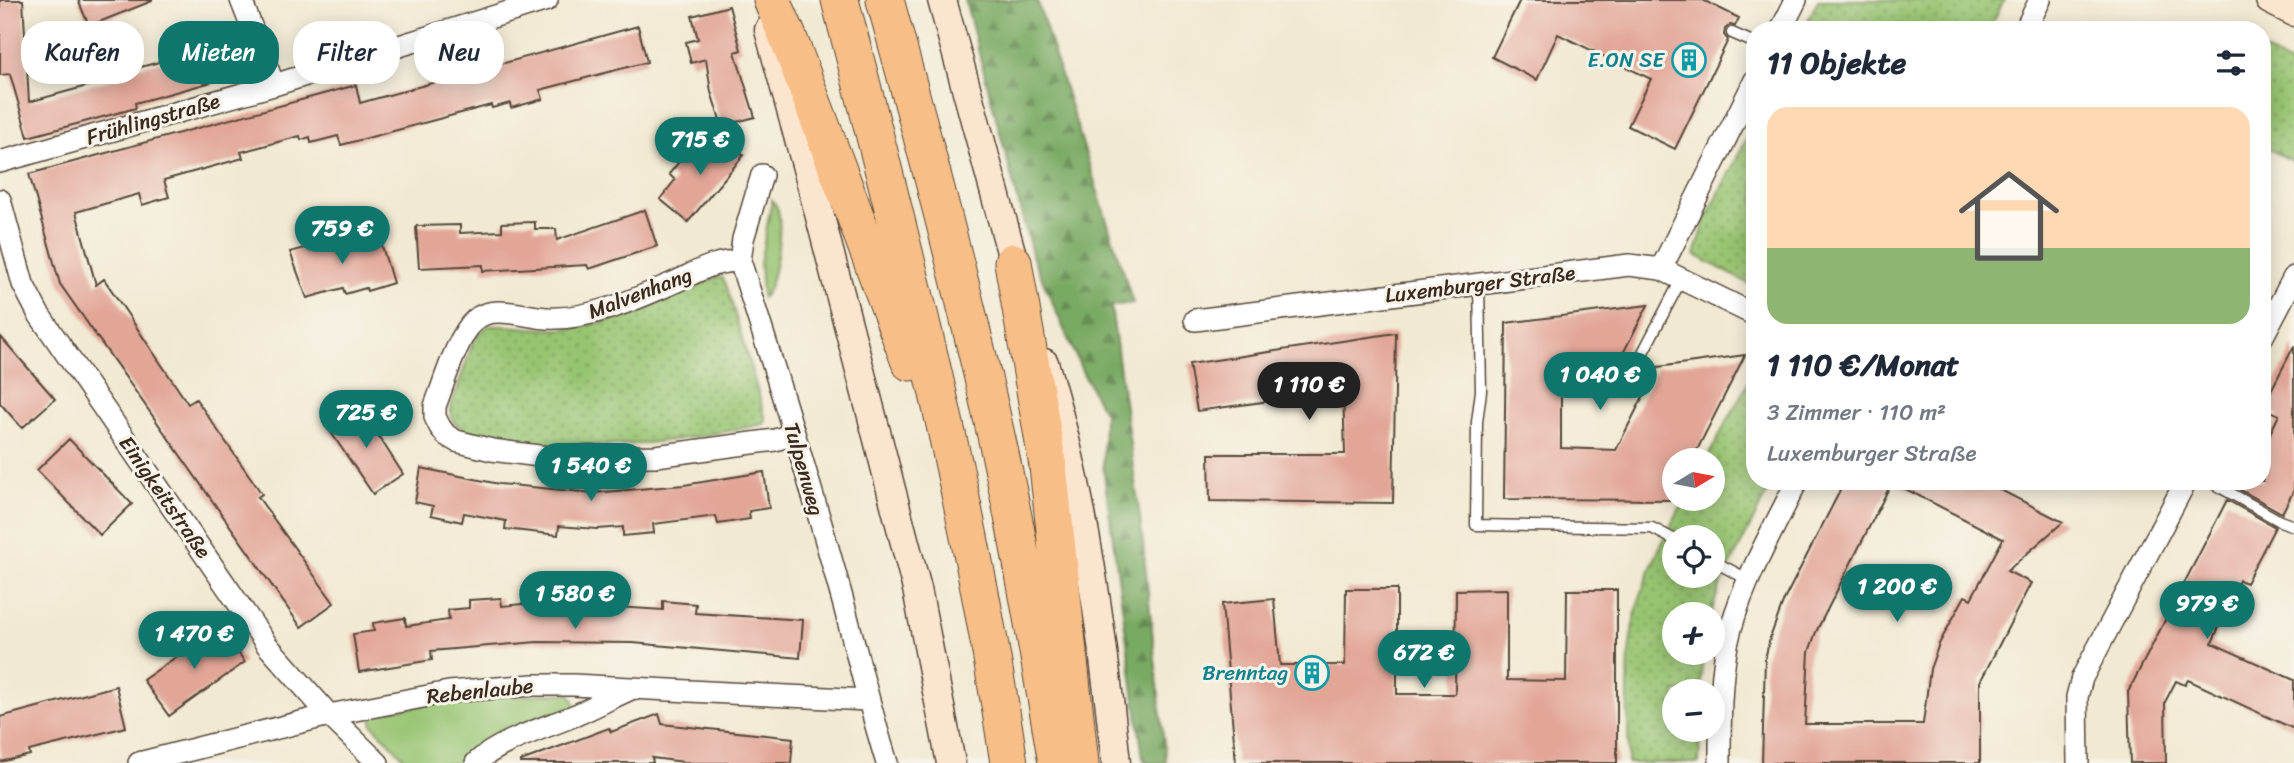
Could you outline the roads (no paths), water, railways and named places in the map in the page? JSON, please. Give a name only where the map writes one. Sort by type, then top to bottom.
[{"type":"highway","points":[[772,0],[900,334],[940,466],[972,553]]},
{"type":"highway","points":[[840,0],[915,295],[972,553],[1009,763]]},
{"type":"highway","points":[[885,0],[951,249],[998,445],[1057,763]]},
{"type":"highway","points":[[1013,262],[1048,466],[1080,763]]},
{"type":"main road","points":[[760,0],[813,190],[917,589],[951,763]]},
{"type":"main road","points":[[942,0],[1013,262],[1053,390],[1075,482],[1086,538],[1118,756]]},
{"type":"main road","points":[[2270,0],[2294,12]]},
{"type":"street","points":[[241,0],[274,85]]},
{"type":"street","name":"Frühlingstraße","points":[[0,162],[274,85],[547,0]]},
{"type":"street","points":[[1786,21],[1796,0]]},
{"type":"street","points":[[2030,21],[2040,0]]},
{"type":"street","points":[[1661,269],[1746,98]]},
{"type":"street","name":"Tulpenweg","points":[[762,176],[743,239],[740,261],[794,434],[842,598],[867,700],[887,763]]},
{"type":"street","name":"Einigkeitstraße","points":[[0,200],[23,284],[38,313],[267,645],[328,715],[378,763]]},
{"type":"street","name":"Malvenhang","points":[[740,261],[720,261],[636,299],[574,317],[548,318],[492,312],[476,318],[462,335],[435,407],[435,417],[446,435],[456,441],[492,450],[547,457],[656,456],[775,440],[794,434]]},
{"type":"street","name":"Luxemburger Straße","points":[[1195,320],[1629,265],[1661,269],[1746,310]]},
{"type":"street","points":[[2271,322],[2294,277]]},
{"type":"street","points":[[1720,763],[1727,644],[1738,605],[1793,490]]},
{"type":"street","points":[[2078,763],[2077,697],[2082,678],[2181,490]]},
{"type":"street","name":"Rebenlaube","points":[[139,763],[328,715],[449,691],[533,685],[867,700]]},
{"type":"street","name":"Rebenlaube","points":[[476,763],[482,757],[519,738],[577,715],[632,688]]},
{"type":"lane","points":[[1732,33],[1746,39]]},
{"type":"lane","points":[[1640,358],[1682,278]]},
{"type":"lane","points":[[1479,284],[1481,391],[1476,525],[1652,528],[1662,533]]},
{"type":"lane","points":[[2225,490],[2294,526]]},
{"type":"lane","points":[[1725,567],[1749,580]]},
{"type":"place","name":"E.ON SE","points":[[1689,60]]},
{"type":"place","name":"Brenntag","points":[[1312,673]]}]
